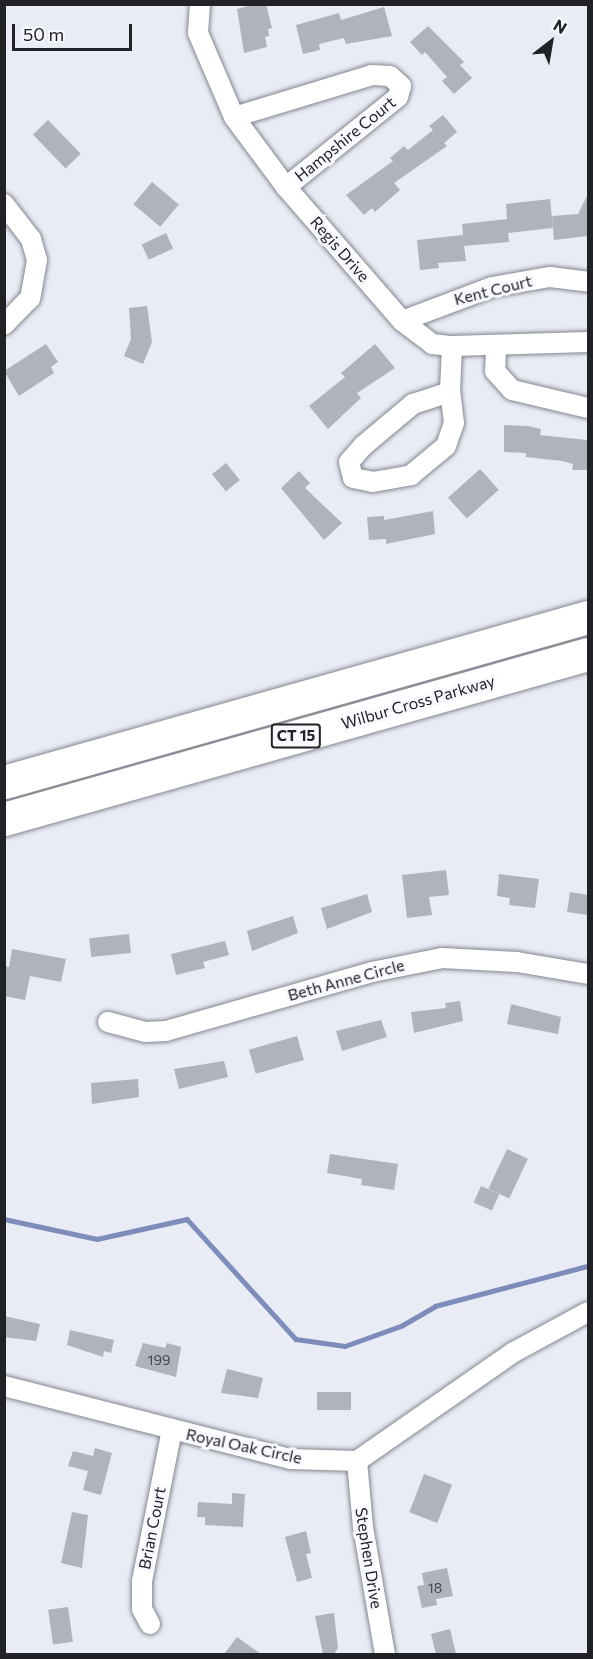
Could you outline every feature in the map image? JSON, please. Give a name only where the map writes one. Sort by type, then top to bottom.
[{"type":"highway","points":[[433,661],[481,635],[588,597]]},
{"type":"highway","name":"CT 15","points":[[4,782],[588,617]]},
{"type":"highway","name":"Wilbur Cross Parkway","points":[[4,819],[588,654]]},
{"type":"street","name":"Regis Drive","points":[[200,4],[198,33],[234,117],[286,187],[402,321],[432,344],[496,348],[588,342]]},
{"type":"street","name":"Hampshire Court","points":[[234,117],[372,75],[390,76],[401,86],[398,97],[286,187]]},
{"type":"street","points":[[4,204],[30,239],[37,260],[30,298],[4,325]]},
{"type":"street","name":"Kent Court","points":[[402,321],[492,287],[550,277],[588,282]]},
{"type":"street","points":[[450,392],[413,404],[363,446],[349,462],[353,478],[373,482],[411,475],[446,446],[454,423],[450,392],[452,346]]},
{"type":"street","points":[[496,348],[495,371],[512,390],[588,408]]},
{"type":"street","name":"Beth Anne Circle","points":[[108,1022],[137,1031],[166,1031],[372,972],[442,958],[517,962],[588,974]]},
{"type":"street","points":[[357,1461],[514,1352],[588,1312]]},
{"type":"street","name":"Royal Oak Circle","points":[[4,1386],[290,1459],[357,1461]]},
{"type":"street","name":"Brian Court","points":[[150,1624],[142,1609],[142,1581],[172,1430]]},
{"type":"street","name":"Stephen Drive","points":[[357,1461],[363,1527],[385,1654]]},
{"type":"building","points":[[266,4],[272,28],[268,29],[269,36],[265,37],[267,47],[244,53],[237,9]]},
{"type":"building","points":[[384,7],[392,36],[346,44],[344,38],[319,44],[320,50],[303,54],[296,25],[339,13],[341,20]]},
{"type":"building","points":[[428,26],[464,62],[460,65],[472,78],[454,94],[442,81],[447,77],[425,52],[422,55],[410,42]]},
{"type":"building","points":[[443,115],[457,132],[444,143],[447,146],[394,183],[400,190],[375,212],[372,208],[364,215],[346,195],[393,161],[390,158],[404,146],[408,150],[433,130],[429,126]]},
{"type":"building","points":[[48,120],[81,154],[66,168],[33,135]]},
{"type":"building","points":[[152,182],[179,204],[160,227],[133,204]]},
{"type":"building","points":[[588,194],[588,236],[554,240],[552,216],[578,214]]},
{"type":"building","points":[[550,199],[553,228],[508,233],[509,242],[464,246],[466,261],[438,263],[439,268],[420,270],[417,240],[463,235],[462,224],[507,219],[506,204]]},
{"type":"building","points":[[166,233],[173,248],[149,260],[142,244]]},
{"type":"building","points":[[147,306],[152,342],[143,364],[124,356],[131,339],[129,308]]},
{"type":"building","points":[[46,344],[58,362],[51,367],[54,373],[19,396],[4,371]]},
{"type":"building","points":[[375,344],[395,368],[357,393],[361,398],[328,429],[309,406],[345,377],[341,373]]},
{"type":"building","points":[[504,425],[541,429],[540,435],[587,440],[588,470],[572,470],[573,464],[526,457],[526,453],[504,452]]},
{"type":"building","points":[[226,463],[240,480],[226,491],[212,474]]},
{"type":"building","points":[[480,469],[499,490],[467,519],[448,498]]},
{"type":"building","points":[[299,471],[310,483],[305,488],[342,523],[324,540],[281,488]]},
{"type":"building","points":[[433,511],[435,534],[386,544],[386,539],[369,540],[367,517],[384,516],[384,520]]},
{"type":"building","points":[[446,870],[449,895],[429,897],[432,915],[407,918],[402,875]]},
{"type":"building","points":[[499,874],[539,879],[535,908],[509,905],[510,898],[497,896]]},
{"type":"building","points":[[570,892],[588,895],[588,915],[567,912]]},
{"type":"building","points":[[367,894],[372,912],[327,929],[321,908]]},
{"type":"building","points":[[293,916],[298,933],[252,951],[247,931]]},
{"type":"building","points":[[129,934],[131,953],[91,957],[89,938]]},
{"type":"building","points":[[225,941],[229,955],[203,962],[205,968],[176,975],[171,954]]},
{"type":"building","points":[[12,949],[66,959],[61,982],[30,976],[25,1000],[4,996],[4,966],[9,967]]},
{"type":"building","points":[[460,1001],[463,1021],[414,1033],[411,1012],[446,1008],[445,1003]]},
{"type":"building","points":[[511,1004],[561,1017],[558,1034],[507,1024]]},
{"type":"building","points":[[381,1020],[387,1037],[342,1051],[336,1031]]},
{"type":"building","points":[[297,1036],[304,1060],[256,1074],[249,1050]]},
{"type":"building","points":[[224,1061],[228,1077],[179,1089],[174,1069]]},
{"type":"building","points":[[138,1079],[139,1097],[92,1104],[91,1083]]},
{"type":"building","points":[[507,1149],[528,1159],[509,1199],[488,1189]]},
{"type":"building","points":[[330,1154],[398,1164],[394,1190],[361,1185],[362,1179],[327,1173]]},
{"type":"building","points":[[481,1186],[499,1194],[492,1211],[474,1202]]},
{"type":"building","points":[[4,1316],[40,1324],[36,1341],[4,1337]]},
{"type":"building","points":[[70,1330],[114,1340],[111,1353],[104,1351],[103,1357],[67,1345]]},
{"type":"building","points":[[143,1343],[165,1348],[167,1343],[181,1347],[176,1377],[135,1366]]},
{"type":"building","points":[[227,1369],[263,1378],[258,1398],[221,1393]]},
{"type":"building","points":[[317,1392],[351,1392],[351,1410],[317,1410]]},
{"type":"building","points":[[95,1448],[112,1453],[101,1495],[83,1490],[88,1471],[68,1466],[73,1451],[93,1456]]},
{"type":"building","points":[[424,1474],[452,1485],[437,1523],[409,1512]]},
{"type":"building","points":[[232,1493],[245,1494],[243,1527],[205,1525],[205,1517],[197,1517],[198,1502],[232,1504]]},
{"type":"building","points":[[72,1512],[88,1515],[82,1568],[61,1563]]},
{"type":"building","points":[[306,1531],[311,1553],[306,1554],[312,1578],[297,1582],[285,1537]]},
{"type":"building","points":[[447,1568],[453,1596],[436,1599],[437,1605],[422,1608],[417,1586],[424,1585],[422,1573]]},
{"type":"building","points":[[68,1607],[73,1642],[53,1644],[48,1610]]},
{"type":"building","points":[[334,1613],[338,1648],[334,1654],[323,1654],[315,1616]]},
{"type":"building","points":[[450,1629],[456,1654],[436,1654],[431,1634]]},
{"type":"building","points":[[237,1637],[261,1654],[224,1654]]},
{"type":"waterway","points":[[4,1219],[97,1239],[187,1219],[296,1339],[345,1346],[401,1326],[435,1306],[588,1266]]}]
